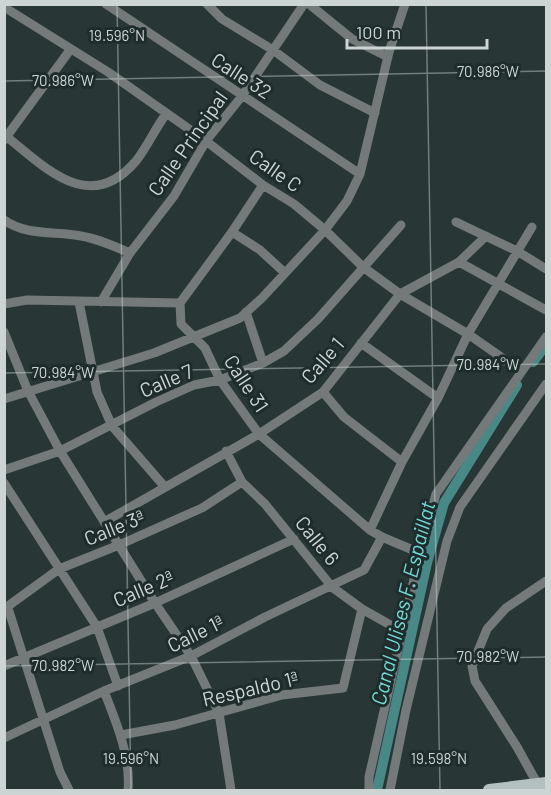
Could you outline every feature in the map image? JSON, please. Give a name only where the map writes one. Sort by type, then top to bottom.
[{"type":"main road","points":[[489,790],[541,785]]},
{"type":"street","name":"Calle 32","points":[[106,4],[360,174]]},
{"type":"street","points":[[207,4],[222,19],[273,50],[320,85],[375,113]]},
{"type":"street","name":"Calle Principal","points":[[100,302],[130,253],[174,196],[206,141],[242,96],[304,4]]},
{"type":"street","points":[[309,4],[352,39],[388,57]]},
{"type":"street","points":[[4,399],[154,353],[240,318],[325,230],[347,201],[360,174],[388,57],[405,4]]},
{"type":"street","points":[[4,22],[7,9]]},
{"type":"street","name":"Calle C","points":[[7,9],[108,72],[206,141],[263,185],[294,204],[363,267],[400,294],[468,334],[521,371]]},
{"type":"street","points":[[70,50],[6,138],[56,176],[74,183],[100,186],[114,180],[136,161],[166,114]]},
{"type":"street","points":[[4,304],[27,300],[180,303],[263,185]]},
{"type":"street","points":[[4,220],[29,231],[98,240],[130,253]]},
{"type":"street","points":[[456,222],[517,251],[546,269]]},
{"type":"street","name":"Calle 7","points":[[4,470],[60,451],[194,385],[220,380],[263,363],[284,351],[309,327],[401,225]]},
{"type":"street","points":[[370,530],[468,334],[532,227]]},
{"type":"street","points":[[232,232],[260,250],[285,273]]},
{"type":"street","name":"Calle 1","points":[[104,522],[259,434],[323,392],[400,294],[459,262],[486,236]]},
{"type":"street","points":[[459,262],[499,282],[546,310]]},
{"type":"street","points":[[79,302],[97,392],[112,426],[164,486]]},
{"type":"street","name":"Calle 31","points":[[180,303],[181,324],[206,348],[220,380],[259,434],[370,530],[420,553]]},
{"type":"street","points":[[246,312],[263,363]]},
{"type":"street","points":[[4,332],[28,391],[60,451],[191,656],[219,712],[231,790]]},
{"type":"street","points":[[369,790],[369,777],[401,631],[436,494],[546,337]]},
{"type":"street","points":[[361,343],[438,398]]},
{"type":"street","points":[[390,790],[406,710],[447,541],[460,507],[546,384]]},
{"type":"street","points":[[323,392],[344,417],[402,462]]},
{"type":"street","name":"Calle 6","points":[[226,451],[242,482],[265,504],[332,587],[362,609],[401,631]]},
{"type":"street","name":"Calle 3ª","points":[[6,608],[59,568],[202,508],[242,482]]},
{"type":"street","points":[[4,483],[97,627],[118,686]]},
{"type":"street","name":"Calle 1ª","points":[[4,738],[104,691],[191,656],[364,570],[382,537]]},
{"type":"street","name":"Calle 2ª","points":[[4,666],[155,603],[294,539]]},
{"type":"street","points":[[541,785],[475,681],[472,666],[487,629],[506,608],[546,581]]},
{"type":"street","points":[[6,608],[45,719],[60,772],[69,790]]},
{"type":"street","name":"Respaldo 1ª","points":[[121,735],[174,725],[282,695],[343,688],[362,609]]},
{"type":"street","points":[[104,691],[121,735],[129,782],[128,790]]},
{"type":"waterway","name":"Canal Ulises F. Espaillat","points":[[533,362],[546,345]]},
{"type":"waterway","name":"Canal Ulises F. Espaillat","points":[[377,790],[427,563],[444,503],[517,385]]}]
